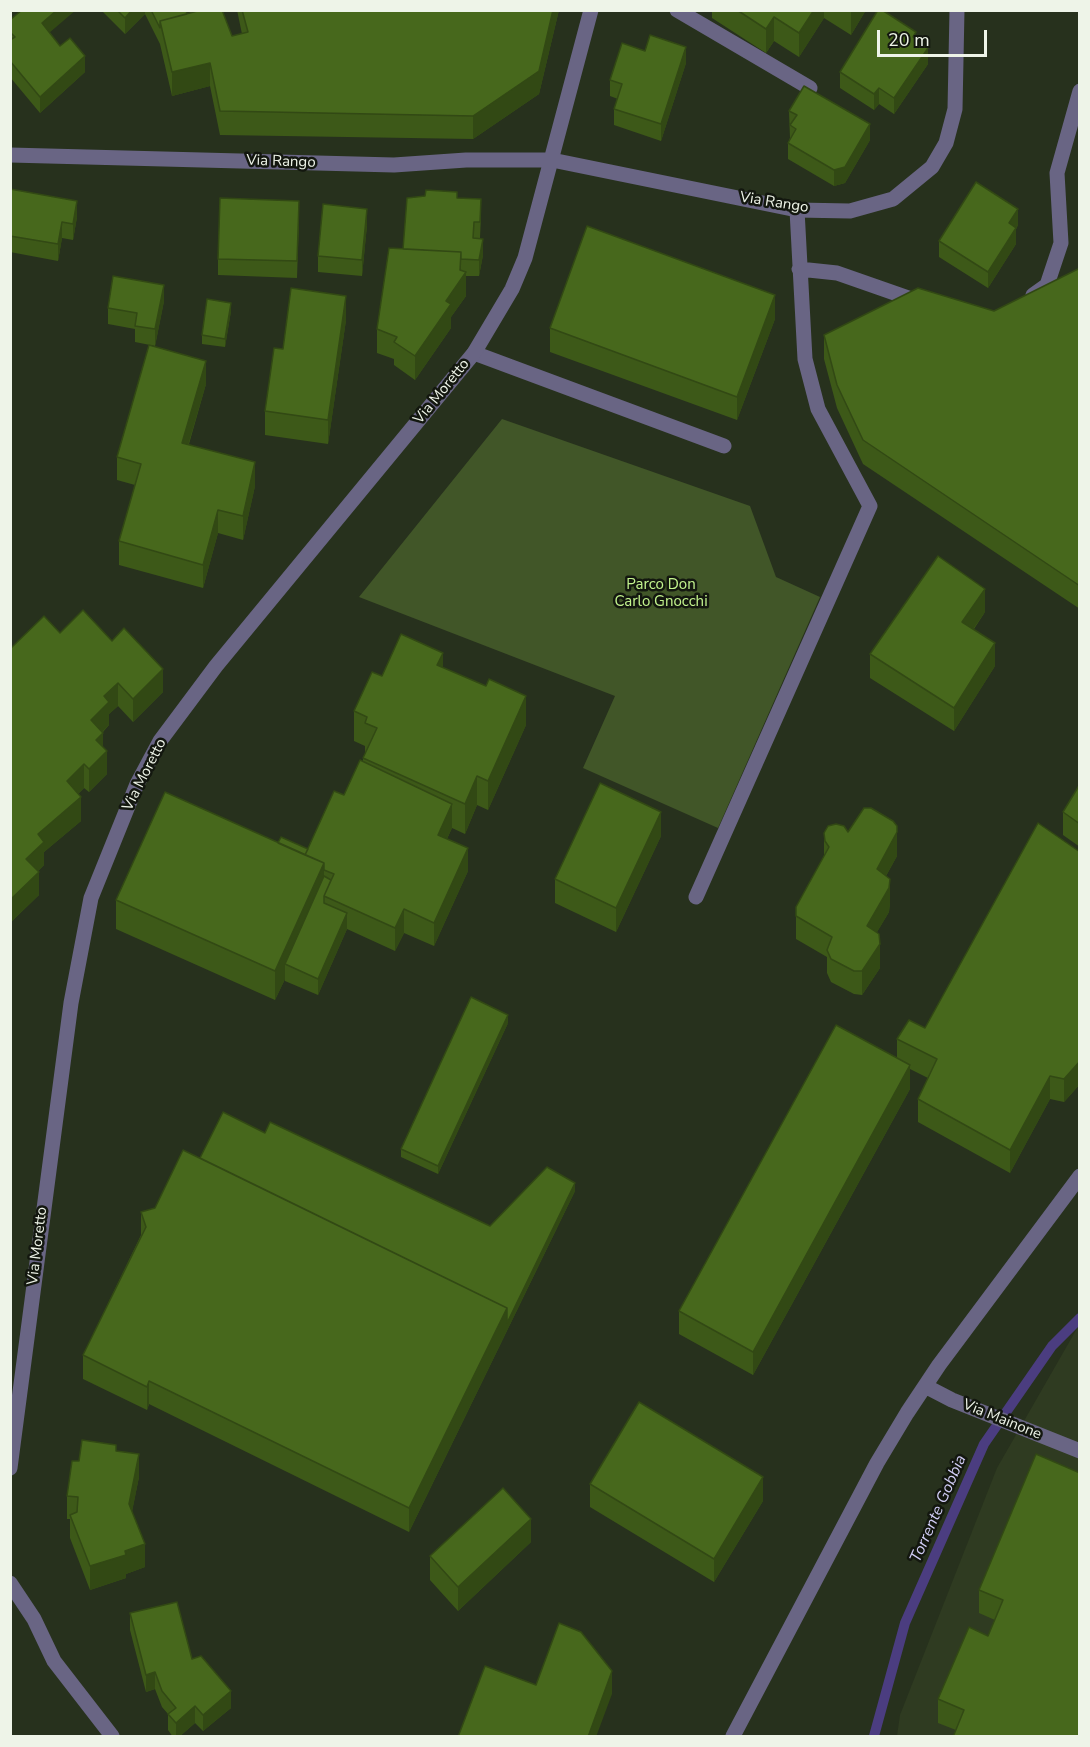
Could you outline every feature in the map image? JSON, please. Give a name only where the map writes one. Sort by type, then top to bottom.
[{"type":"street","points":[[552,160],[591,10]]},
{"type":"street","points":[[677,10],[810,88]]},
{"type":"street","name":"Via Rango","points":[[10,155],[394,165],[466,160],[552,160],[797,210],[850,211],[893,199],[932,168],[946,143],[955,109],[957,10]]},
{"type":"street","points":[[1022,302],[1047,285],[1061,243],[1057,172],[1080,91]]},
{"type":"street","name":"Via Moretto","points":[[10,1468],[71,1003],[91,898],[133,794],[160,741],[216,666],[474,353],[516,279],[552,160]]},
{"type":"street","points":[[696,897],[870,506],[818,409],[805,359],[797,210]]},
{"type":"street","points":[[799,269],[837,273],[931,306]]},
{"type":"street","points":[[474,353],[724,446]]},
{"type":"street","points":[[733,1737],[877,1463],[925,1386],[1041,1225],[1080,1176]]},
{"type":"street","name":"Via Mainone","points":[[925,1386],[952,1400],[1080,1451]]},
{"type":"street","points":[[10,1583],[34,1619],[54,1661],[112,1737]]},
{"type":"shaded area","points":[[1079,1325],[1079,1736],[897,1736],[900,1715],[997,1468]]},
{"type":"green space","name":"Parco Don Carlo Gnocchi","points":[[502,419],[750,506],[776,577],[820,597],[718,828],[583,768],[615,696],[359,597]]},
{"type":"building","points":[[22,10],[57,10],[42,23],[60,46],[70,38],[85,56],[40,97],[10,61],[10,40],[15,37],[10,32],[10,20]]},
{"type":"building","points":[[117,10],[132,10],[125,18]]},
{"type":"building","points":[[151,10],[186,10],[187,14],[160,21],[160,28]]},
{"type":"building","points":[[201,10],[222,10],[232,36],[248,32],[242,10],[553,10],[539,71],[473,116],[220,111],[210,63],[172,72],[160,21]]},
{"type":"building","points":[[737,10],[814,10],[799,33],[774,17],[766,29]]},
{"type":"building","points":[[878,10],[882,10],[916,32],[913,37],[928,48],[894,98],[879,88],[874,94],[840,72]]},
{"type":"building","points":[[650,35],[686,47],[661,124],[614,109],[622,84],[610,80],[622,43],[645,51]]},
{"type":"building","points":[[804,86],[870,124],[845,167],[834,170],[788,143],[796,129],[790,125],[797,115],[789,111]]},
{"type":"building","points":[[976,182],[1018,209],[1009,223],[1016,228],[988,272],[939,241]]},
{"type":"building","points":[[10,189],[77,201],[73,224],[62,222],[58,244],[10,236]]},
{"type":"building","points":[[426,190],[457,192],[457,198],[481,199],[480,222],[474,222],[473,238],[483,239],[479,260],[461,259],[461,252],[403,249],[407,198],[425,196]]},
{"type":"building","points":[[220,198],[299,201],[297,261],[218,259]]},
{"type":"building","points":[[323,204],[367,209],[362,260],[318,256]]},
{"type":"building","points":[[587,226],[775,295],[737,397],[550,328]]},
{"type":"building","points":[[389,248],[461,252],[460,270],[466,272],[446,301],[451,304],[415,356],[394,342],[397,337],[377,329]]},
{"type":"building","points":[[1080,268],[1080,586],[863,440],[837,385],[824,335],[918,288],[994,311]]},
{"type":"building","points":[[113,276],[164,285],[155,329],[135,326],[137,313],[108,308]]},
{"type":"building","points":[[291,288],[346,296],[328,420],[265,411],[274,348],[283,349]]},
{"type":"building","points":[[207,299],[231,303],[225,339],[202,335]]},
{"type":"building","points":[[149,345],[206,361],[182,443],[255,462],[243,516],[218,510],[203,565],[119,541],[141,464],[117,457]]},
{"type":"building","points":[[938,556],[985,589],[962,622],[995,643],[954,708],[870,654]]},
{"type":"building","points":[[83,610],[112,641],[124,628],[163,669],[133,699],[118,683],[104,696],[109,702],[91,720],[103,733],[96,740],[107,751],[89,769],[84,764],[67,781],[81,797],[38,834],[44,842],[26,859],[39,872],[10,900],[10,649],[44,616],[60,633]]},
{"type":"building","points":[[401,634],[443,653],[437,665],[486,686],[489,679],[526,696],[488,781],[477,776],[465,804],[363,758],[377,728],[365,723],[367,717],[354,711],[372,672],[382,676]]},
{"type":"building","points":[[360,760],[452,804],[438,835],[468,848],[434,923],[404,909],[395,928],[324,896],[334,874],[324,870],[324,863],[305,855],[334,791],[344,795]]},
{"type":"building","points":[[600,783],[661,812],[616,908],[555,879]]},
{"type":"building","points":[[1080,784],[1080,824],[1063,812]]},
{"type":"building","points":[[165,792],[324,863],[275,971],[116,900]]},
{"type":"building","points":[[864,808],[871,808],[893,821],[897,826],[897,832],[877,869],[890,879],[889,888],[867,926],[879,934],[880,944],[862,971],[854,971],[831,959],[827,950],[832,937],[796,916],[796,907],[829,847],[824,833],[828,826],[836,824],[844,826],[848,832]]},
{"type":"building","points":[[1038,823],[1080,852],[1080,1061],[1064,1079],[1050,1076],[1010,1150],[918,1099],[937,1059],[897,1039],[909,1020],[925,1028]]},
{"type":"building","points":[[281,837],[308,849],[305,855],[278,843]]},
{"type":"building","points":[[324,876],[331,880],[324,896],[324,903],[347,913],[318,979],[285,964]]},
{"type":"building","points":[[471,997],[508,1015],[438,1166],[401,1149]]},
{"type":"building","points":[[836,1025],[910,1065],[753,1352],[679,1311]]},
{"type":"building","points":[[223,1112],[265,1133],[270,1122],[490,1226],[547,1167],[575,1183],[507,1323],[507,1308],[200,1158]]},
{"type":"building","points":[[183,1150],[507,1308],[409,1508],[149,1381],[147,1387],[83,1355],[146,1227],[141,1212],[155,1208]]},
{"type":"building","points":[[639,1402],[763,1477],[714,1559],[590,1484]]},
{"type":"building","points":[[82,1440],[116,1445],[116,1451],[139,1454],[129,1504],[145,1544],[125,1551],[126,1555],[90,1566],[70,1515],[77,1512],[78,1497],[67,1496],[72,1461],[79,1461]]},
{"type":"building","points":[[1036,1454],[1080,1473],[1080,1737],[953,1737],[964,1710],[938,1699],[969,1627],[988,1636],[1003,1600],[979,1590]]},
{"type":"building","points":[[503,1488],[531,1519],[458,1587],[430,1556]]},
{"type":"building","points":[[177,1602],[192,1659],[201,1656],[231,1691],[203,1715],[195,1706],[176,1723],[168,1714],[176,1708],[162,1691],[155,1672],[146,1675],[130,1613]]},
{"type":"building","points":[[559,1623],[581,1632],[612,1671],[588,1737],[458,1737],[485,1666],[536,1685]]},
{"type":"waterway","name":"Torrente Gobbia","points":[[874,1736],[905,1623],[984,1444],[1052,1346],[1080,1318]]}]
